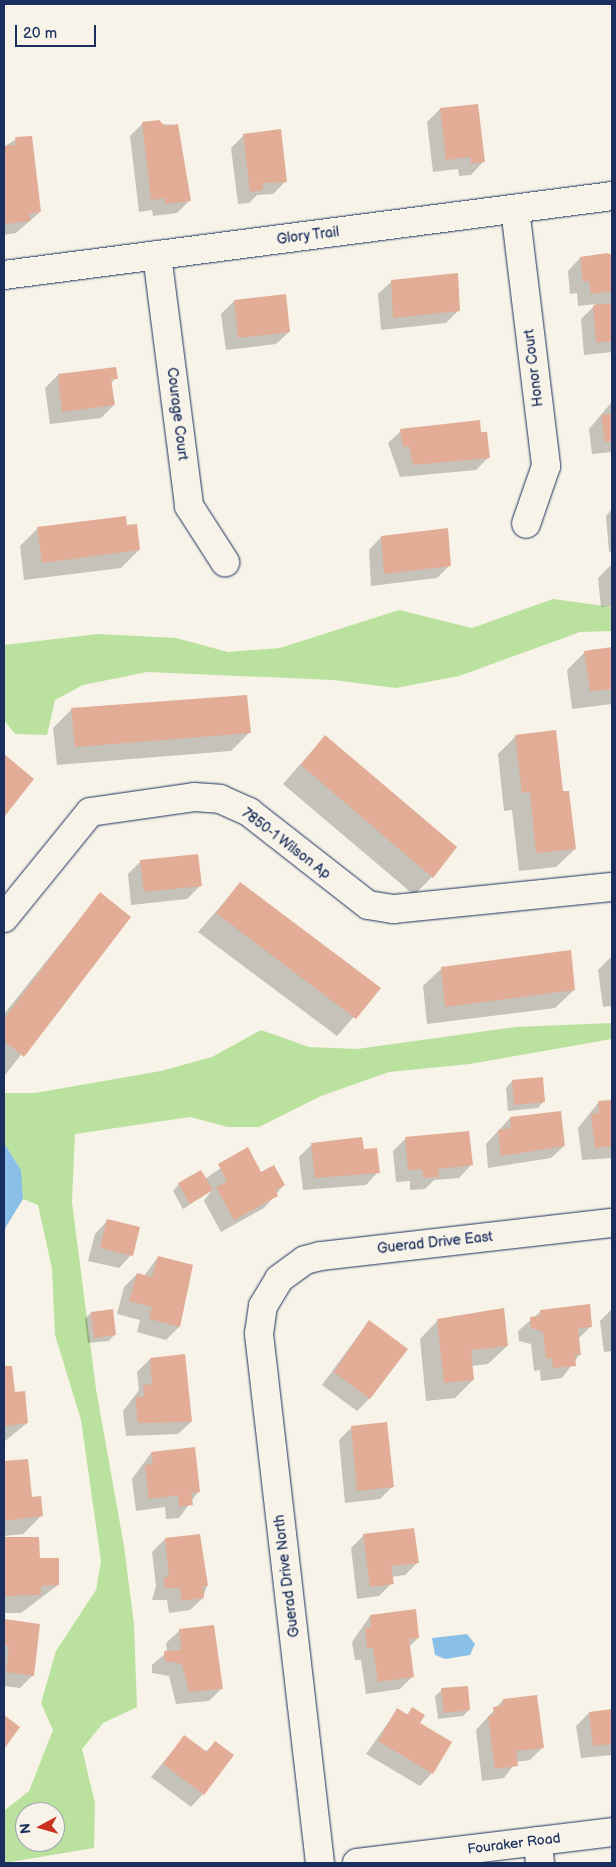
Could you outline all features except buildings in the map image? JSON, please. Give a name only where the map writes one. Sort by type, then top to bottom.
[{"type":"street","name":"Glory Trail","points":[[4,275],[612,196]]},
{"type":"street","name":"Honor Court","points":[[515,209],[546,466],[526,524]]},
{"type":"street","name":"Courage Court","points":[[157,255],[189,506],[224,562]]},
{"type":"street","name":"7850-1 Wilson Ap","points":[[4,918],[90,812],[194,797],[220,799],[249,812],[368,905],[394,909],[612,887]]},
{"type":"street","name":"Guerad Drive East","points":[[270,1291],[305,1260],[320,1256],[612,1223]]},
{"type":"street","name":"Guerad Drive North","points":[[270,1291],[259,1334],[320,1863]]},
{"type":"street","name":"Fouraker Road","points":[[357,1863],[539,1852],[612,1832]]},
{"type":"green space","points":[[553,599],[612,607],[612,631],[580,632],[459,676],[396,688],[333,680],[147,672],[83,685],[55,700],[47,735],[15,734],[4,720],[4,645],[98,634],[176,638],[228,652],[280,648],[399,610],[472,628]]},
{"type":"green space","points":[[612,1023],[612,1039],[470,1064],[389,1072],[321,1096],[259,1127],[228,1127],[190,1117],[75,1134],[72,1202],[96,1389],[124,1546],[134,1624],[137,1707],[103,1723],[82,1749],[95,1803],[94,1848],[4,1863],[4,1811],[15,1802],[15,1852],[65,1852],[65,1802],[15,1802],[29,1791],[53,1730],[41,1703],[56,1651],[96,1590],[101,1561],[81,1420],[55,1335],[52,1269],[38,1205],[23,1199],[18,1165],[4,1143],[4,1093],[35,1093],[161,1071],[212,1057],[261,1030],[309,1047],[357,1049],[516,1027]]},
{"type":"water","points":[[4,1143],[21,1170],[23,1199],[4,1230]]},
{"type":"water","points":[[467,1634],[475,1644],[470,1655],[445,1659],[435,1655],[432,1638]]}]
